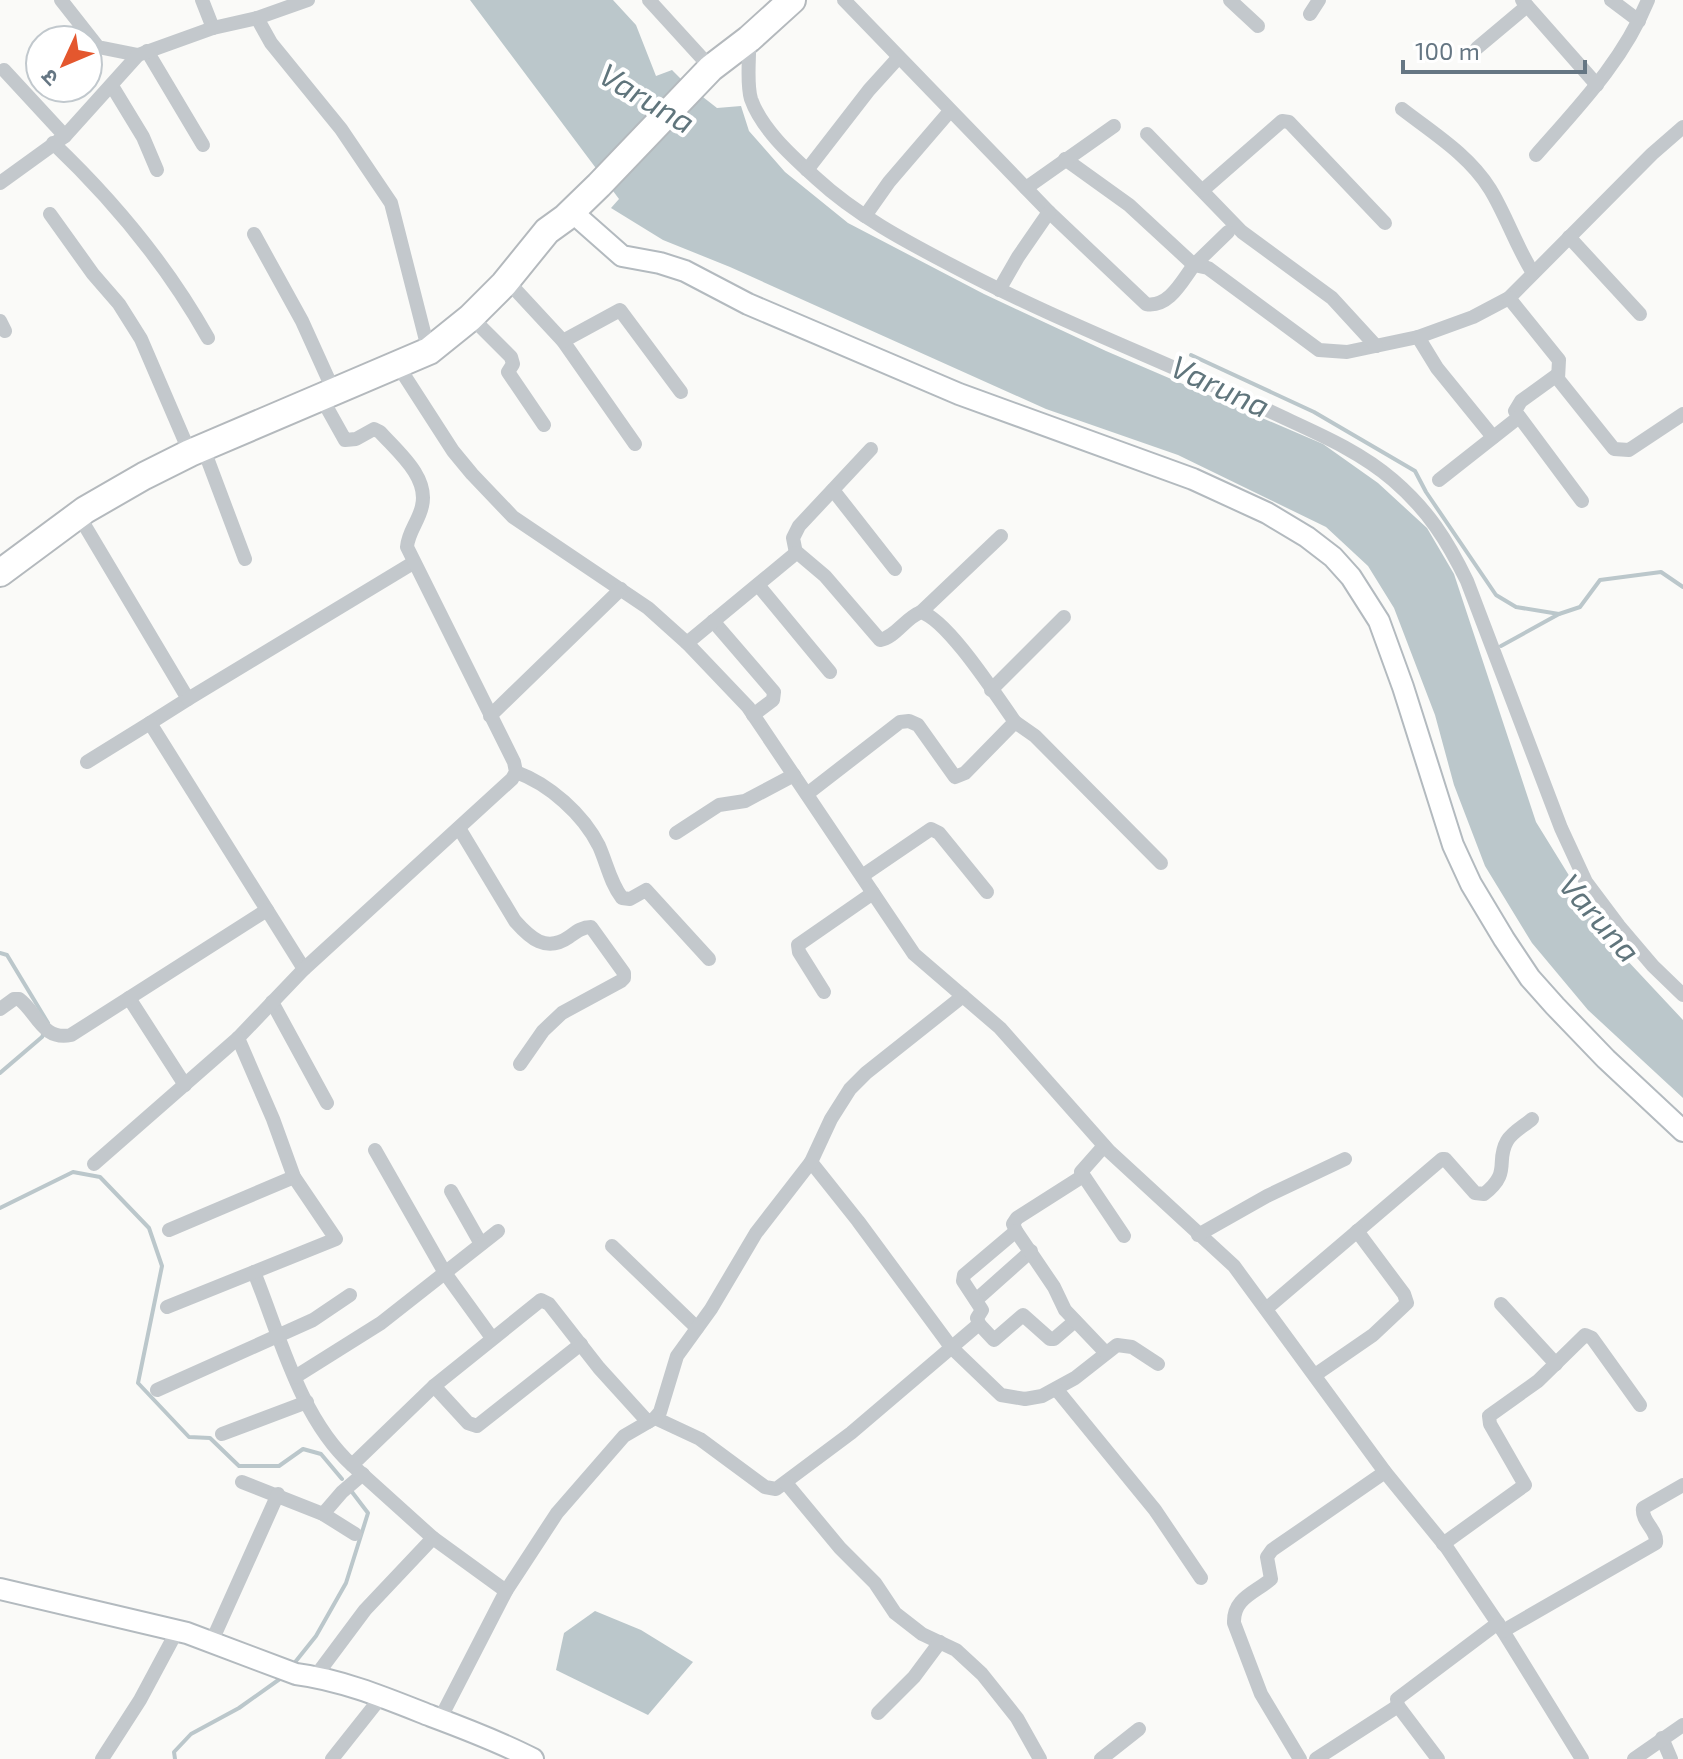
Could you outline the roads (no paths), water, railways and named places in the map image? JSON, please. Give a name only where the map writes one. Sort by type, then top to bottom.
[{"type":"highway","points":[[333,400],[404,375],[430,357],[504,284],[547,231],[599,185],[711,68],[792,0]]},
{"type":"highway","points":[[0,573],[85,510],[198,456],[453,347],[513,287],[555,236],[568,215]]},
{"type":"highway","points":[[0,587],[85,526],[198,456]]},
{"type":"street","points":[[61,0],[98,47],[109,51],[143,53],[301,1]]},
{"type":"street","points":[[202,0],[213,28]]},
{"type":"street","points":[[649,0],[711,68]]},
{"type":"street","points":[[844,0],[1049,212],[1146,304],[1156,306],[1164,303],[1194,265],[1228,232]]},
{"type":"street","points":[[1230,0],[1258,26]]},
{"type":"street","points":[[1310,14],[1319,0]]},
{"type":"street","points":[[1611,0],[1639,21]]},
{"type":"street","points":[[1536,155],[1616,61],[1648,0]]},
{"type":"street","points":[[1477,48],[1524,3],[1597,85]]},
{"type":"street","points":[[257,18],[271,43],[341,129],[391,203],[430,357]]},
{"type":"street","points":[[749,39],[750,96],[770,129],[807,170],[865,216],[914,246],[999,290],[1172,365],[1361,455],[1422,507],[1448,543],[1467,581],[1561,828],[1586,882],[1653,966],[1683,995]]},
{"type":"street","points":[[0,183],[59,140],[143,53]]},
{"type":"street","points":[[143,53],[203,145]]},
{"type":"street","points":[[807,170],[898,58]]},
{"type":"street","points":[[4,70],[161,261],[208,338]]},
{"type":"street","points":[[112,86],[138,127],[157,170]]},
{"type":"street","points":[[1402,109],[1477,170],[1533,273]]},
{"type":"street","points":[[865,216],[889,182],[950,111]]},
{"type":"street","points":[[1203,190],[1282,121],[1289,122],[1385,223]]},
{"type":"street","points":[[1026,188],[1114,126]]},
{"type":"street","points":[[1065,159],[1129,205],[1194,265],[1208,268],[1319,350],[1347,352],[1418,337],[1473,317],[1509,298],[1652,154],[1683,127]]},
{"type":"street","points":[[1147,134],[1242,232],[1332,298],[1376,346]]},
{"type":"street","points":[[999,290],[1049,212]]},
{"type":"street","points":[[50,214],[119,304],[141,339],[245,559]]},
{"type":"street","points":[[568,215],[622,256],[685,271],[748,304],[959,394],[1193,479],[1267,513],[1333,557],[1358,586],[1379,621],[1453,845],[1471,884],[1496,925],[1530,978],[1555,1006],[1683,1131]]},
{"type":"street","points":[[94,1164],[238,1038],[304,969],[512,779],[516,772],[514,762],[407,547],[422,508],[424,494],[420,481],[380,432],[374,429],[356,439],[345,440],[302,321],[254,234]]},
{"type":"street","points":[[1569,237],[1640,314]]},
{"type":"street","points":[[513,287],[563,341],[635,444]]},
{"type":"street","points":[[1509,298],[1559,360],[1557,375],[1614,449],[1629,450],[1683,414]]},
{"type":"street","points":[[563,341],[620,310],[681,392]]},
{"type":"street","points":[[478,324],[511,357],[513,364],[508,372],[544,425]]},
{"type":"street","points":[[1418,337],[1437,368],[1493,437]]},
{"type":"street","points":[[404,375],[453,451],[513,517],[621,589],[687,643],[753,715],[914,954],[1000,1028],[1104,1146],[1234,1266],[1385,1472],[1443,1544],[1500,1627],[1582,1759]]},
{"type":"street","points":[[1557,375],[1516,408],[1519,417],[1582,501]]},
{"type":"street","points":[[1439,480],[1519,417]]},
{"type":"street","points":[[796,553],[794,534],[871,449]]},
{"type":"street","points":[[833,490],[895,569]]},
{"type":"street","points":[[85,526],[188,699]]},
{"type":"street","points":[[796,553],[825,576],[880,640],[887,639],[913,615],[921,612],[1001,536]]},
{"type":"street","points":[[687,643],[796,553]]},
{"type":"street","points":[[87,762],[413,563]]},
{"type":"street","points":[[758,585],[830,672]]},
{"type":"street","points":[[490,716],[621,589]]},
{"type":"street","points":[[921,612],[929,615],[950,635],[1015,722],[1035,736],[1161,863]]},
{"type":"street","points":[[991,690],[1064,617]]},
{"type":"street","points":[[713,621],[774,692],[773,700],[753,715]]},
{"type":"street","points":[[807,794],[900,722],[909,721],[918,725],[955,777],[965,773],[1015,722]]},
{"type":"street","points":[[150,723],[304,969]]},
{"type":"street","points":[[516,772],[547,789],[584,824],[598,845],[615,889],[622,898],[630,899],[646,890],[709,959]]},
{"type":"street","points":[[676,833],[719,805],[745,801],[794,775]]},
{"type":"street","points":[[459,828],[515,921],[526,933],[542,945],[552,945],[562,942],[583,927],[591,927],[624,973],[621,981],[562,1013],[543,1031],[520,1064]]},
{"type":"street","points":[[862,876],[931,829],[939,833],[987,892]]},
{"type":"street","points":[[824,992],[799,952],[798,945],[873,893]]},
{"type":"street","points":[[0,1009],[19,999],[46,1029],[58,1036],[71,1035],[267,910]]},
{"type":"street","points":[[440,1719],[506,1591],[557,1513],[624,1436],[660,1412],[677,1356],[756,1233],[811,1162],[831,1119],[850,1089],[963,996]]},
{"type":"street","points":[[129,998],[185,1085]]},
{"type":"street","points":[[272,1002],[327,1103]]},
{"type":"street","points":[[167,1307],[336,1239],[294,1177],[238,1038]]},
{"type":"street","points":[[1266,1309],[1442,1159],[1475,1193],[1484,1194],[1501,1177],[1508,1138],[1532,1119]]},
{"type":"street","points":[[1104,1146],[1082,1168],[1083,1176],[1124,1236]]},
{"type":"street","points":[[375,1150],[445,1273],[492,1338]]},
{"type":"street","points":[[1198,1235],[1267,1196],[1345,1159]]},
{"type":"street","points":[[811,1162],[951,1347],[990,1388],[1001,1395],[1025,1399],[1057,1390],[1117,1345],[1124,1345],[1158,1364]]},
{"type":"street","points":[[1083,1176],[1017,1218],[1013,1224],[1065,1310],[1106,1353]]},
{"type":"street","points":[[169,1230],[294,1177]]},
{"type":"street","points":[[451,1191],[481,1244]]},
{"type":"street","points":[[295,1377],[381,1323],[498,1231]]},
{"type":"street","points":[[1016,1231],[964,1275],[963,1281],[982,1310],[977,1318],[979,1324],[994,1340],[1023,1315],[1050,1339],[1054,1339],[1075,1321]]},
{"type":"street","points":[[1315,1375],[1373,1335],[1407,1303],[1404,1294],[1357,1231]]},
{"type":"street","points":[[612,1246],[697,1328]]},
{"type":"street","points":[[976,1300],[1031,1251]]},
{"type":"street","points":[[254,1272],[295,1377],[329,1442],[433,1538],[506,1591]]},
{"type":"street","points":[[157,1390],[313,1320],[350,1295]]},
{"type":"street","points":[[323,1514],[357,1470],[434,1386],[541,1300],[549,1304],[581,1344],[652,1420],[700,1439],[771,1490],[786,1483],[851,1433],[979,1324]]},
{"type":"street","points":[[1501,1304],[1556,1364]]},
{"type":"street","points":[[1443,1544],[1525,1485],[1490,1424],[1489,1416],[1538,1381],[1585,1335],[1589,1335],[1640,1405]]},
{"type":"street","points":[[434,1386],[468,1423],[477,1426],[581,1344]]},
{"type":"street","points":[[1057,1390],[1155,1510],[1201,1578]]},
{"type":"street","points":[[222,1434],[307,1402]]},
{"type":"street","points":[[1300,1759],[1261,1694],[1233,1613],[1246,1596],[1271,1579],[1269,1553],[1385,1472]]},
{"type":"street","points":[[242,1482],[323,1514],[355,1534]]},
{"type":"street","points":[[786,1483],[840,1548],[875,1583],[895,1613],[922,1634],[970,1661],[1017,1718],[1040,1759]]},
{"type":"street","points":[[1438,1759],[1396,1703],[1401,1694],[1500,1627],[1656,1543],[1656,1535],[1644,1516],[1643,1508],[1683,1485]]},
{"type":"street","points":[[211,1643],[278,1494]]},
{"type":"street","points":[[306,1676],[433,1538]]},
{"type":"street","points":[[0,1589],[177,1631],[276,1667],[382,1696],[533,1759]]},
{"type":"street","points":[[102,1759],[140,1700],[177,1631]]},
{"type":"street","points":[[878,1713],[914,1677],[940,1642]]},
{"type":"street","points":[[332,1759],[382,1696]]},
{"type":"street","points":[[1316,1759],[1398,1706]]},
{"type":"street","points":[[1634,1759],[1683,1725]]},
{"type":"street","points":[[1101,1759],[1139,1729]]},
{"type":"street","points":[[1662,1738],[1671,1759]]},
{"type":"water","name":"Varuna","points":[[470,0],[613,0],[636,25],[656,76],[672,70],[717,108],[741,106],[749,131],[785,172],[848,223],[984,294],[1106,351],[1323,444],[1378,483],[1427,528],[1454,574],[1536,822],[1610,942],[1683,1020],[1683,1098],[1588,1010],[1532,943],[1485,866],[1454,785],[1435,715],[1394,608],[1368,566],[1326,527],[1178,455],[1046,409],[663,240],[611,208],[619,199]]},
{"type":"water","points":[[595,1611],[641,1630],[693,1662],[648,1715],[556,1670],[564,1633]]},
{"type":"waterway","name":"Varuna","points":[[1191,355],[1314,412],[1415,471],[1496,595],[1516,607],[1559,614]]},
{"type":"waterway","points":[[1501,646],[1559,614],[1580,607],[1600,580],[1661,572],[1683,587]]},
{"type":"waterway","points":[[0,953],[7,955],[48,1023]]},
{"type":"waterway","points":[[0,1073],[45,1031]]},
{"type":"waterway","points":[[0,1208],[73,1172],[100,1177],[149,1228],[162,1266],[138,1383],[189,1437],[210,1438],[239,1466],[279,1466],[303,1449],[321,1454],[342,1479]]},
{"type":"waterway","points":[[292,1666],[316,1636],[346,1583],[368,1513],[352,1492]]},
{"type":"waterway","points":[[175,1759],[174,1752],[191,1734],[239,1708],[284,1676]]}]
